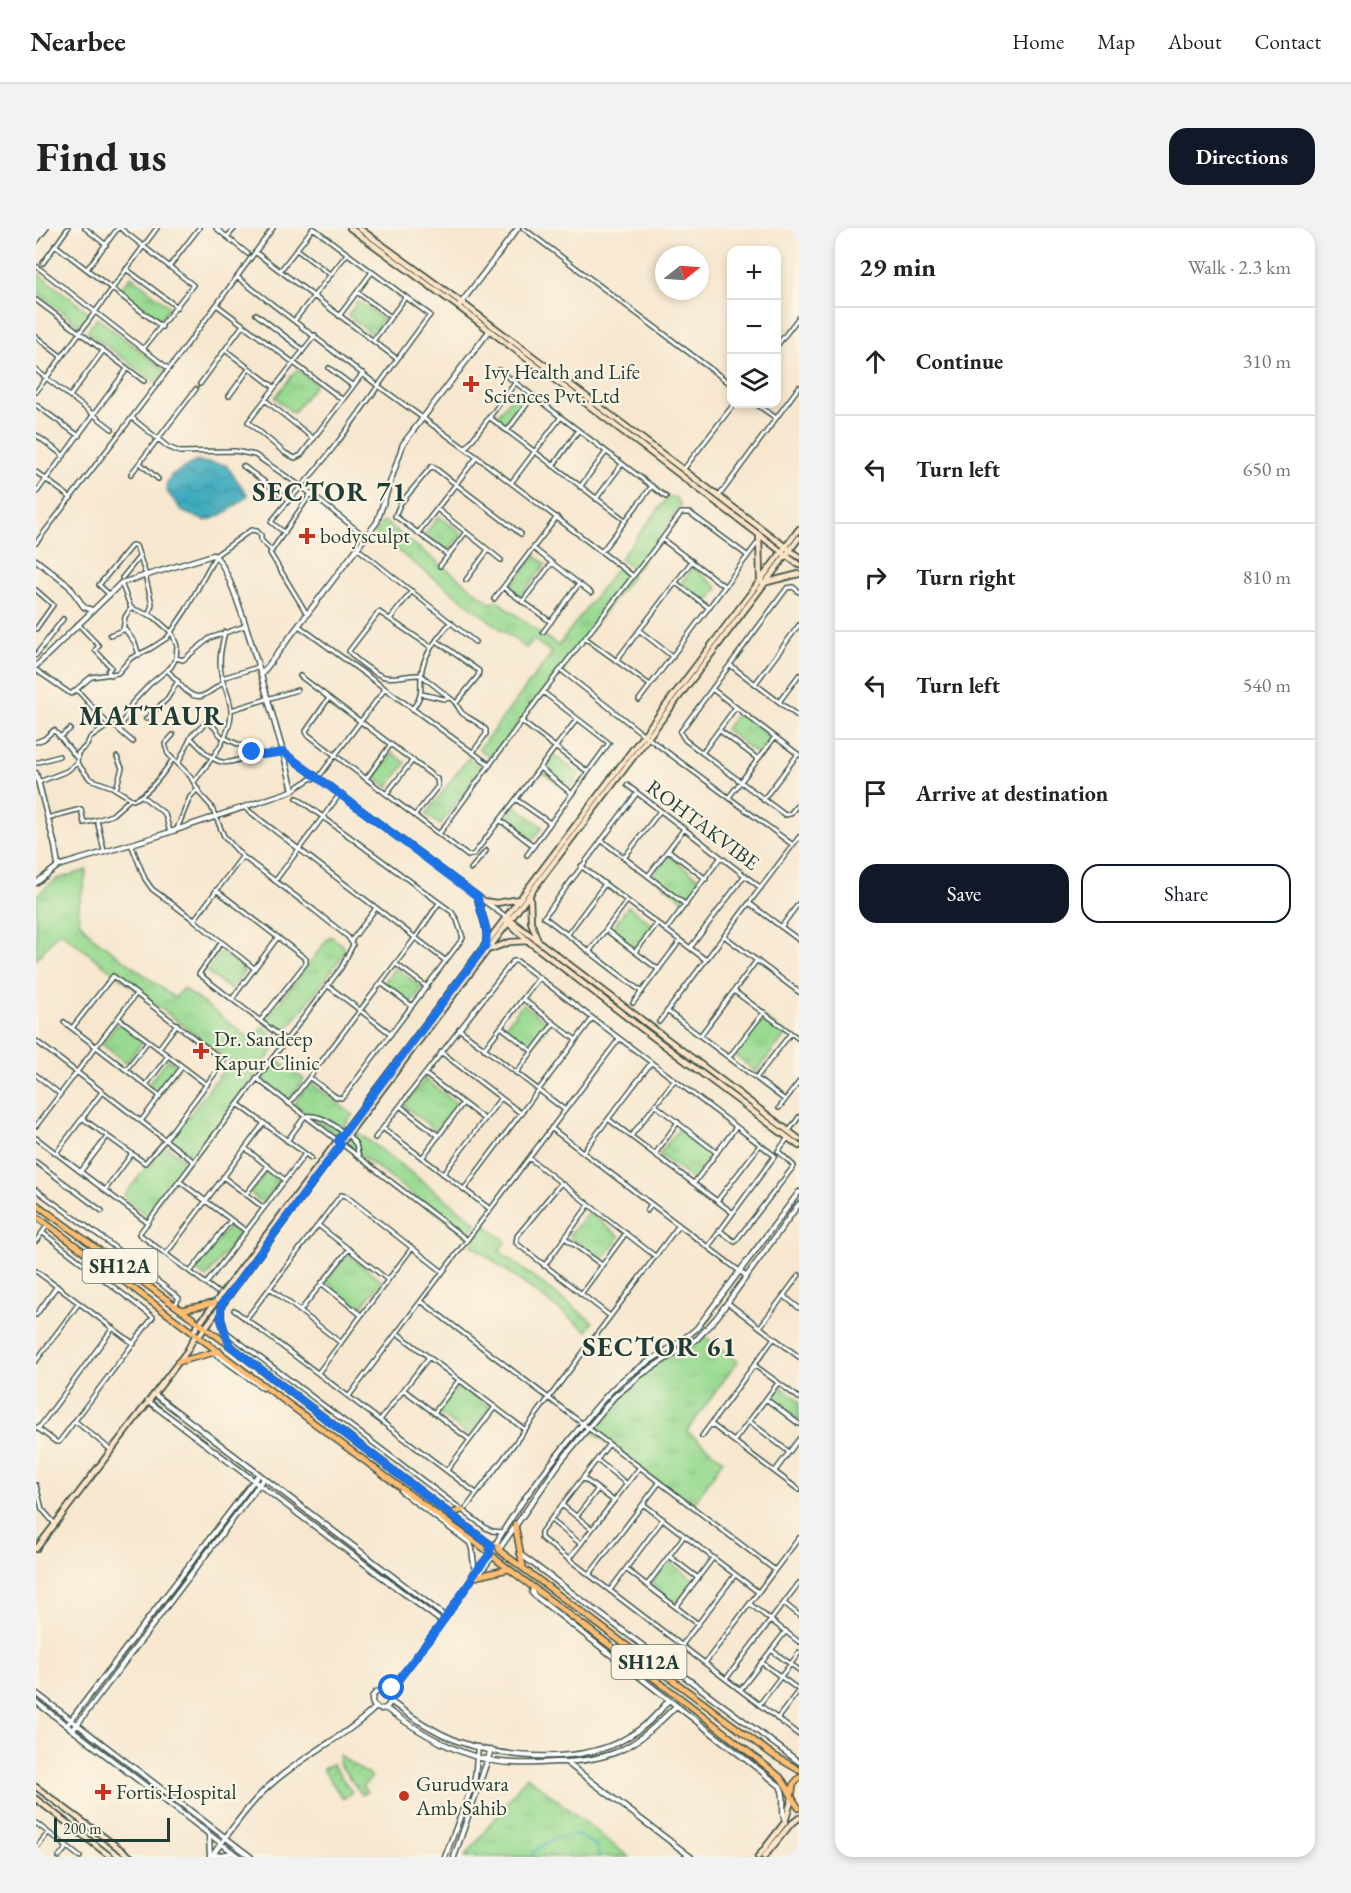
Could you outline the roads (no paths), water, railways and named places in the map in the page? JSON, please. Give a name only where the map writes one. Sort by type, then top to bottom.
[{"type":"main road","points":[[350,228],[460,304]]},
{"type":"main road","points":[[359,228],[759,535],[799,558]]},
{"type":"main road","points":[[491,330],[719,496],[799,565]]},
{"type":"main road","points":[[36,1549],[178,1362],[196,1334],[199,1323],[217,1304],[487,951],[506,919],[530,894],[785,552],[799,529]]},
{"type":"main road","points":[[759,535],[762,582]]},
{"type":"main road","points":[[785,552],[799,538]]},
{"type":"main road","points":[[762,582],[799,574]]},
{"type":"main road","points":[[346,1134],[520,899],[646,736]]},
{"type":"main road","points":[[530,894],[531,922],[540,943]]},
{"type":"main road","points":[[478,897],[480,911],[487,929],[486,945]]},
{"type":"main road","points":[[483,901],[501,903],[520,899]]},
{"type":"main road","points":[[506,919],[528,941],[799,1146]]},
{"type":"main road","points":[[506,919],[799,1139]]},
{"type":"main road","points":[[487,951],[510,942],[528,941]]},
{"type":"main road","name":"SH12A","points":[[36,1204],[205,1327],[450,1514],[773,1755],[799,1770]]},
{"type":"main road","name":"SH12A","points":[[36,1216],[216,1351],[234,1362],[446,1524],[492,1555],[692,1707],[786,1783],[799,1808]]},
{"type":"main road","points":[[181,1310],[217,1304]]},
{"type":"main road","points":[[196,1334],[205,1327],[217,1304]]},
{"type":"main road","points":[[217,1304],[229,1345]]},
{"type":"main road","points":[[178,1362],[216,1351]]},
{"type":"main road","points":[[234,1362],[236,1369]]},
{"type":"main road","points":[[450,1514],[464,1509]]},
{"type":"main road","points":[[516,1524],[523,1568]]},
{"type":"main road","points":[[492,1555],[497,1547]]},
{"type":"main road","points":[[492,1555],[497,1547]]},
{"type":"main road","points":[[475,1576],[509,1569]]},
{"type":"main road","points":[[758,1857],[785,1822],[794,1785],[799,1778]]},
{"type":"main road","points":[[36,1787],[131,1857]]},
{"type":"main road","points":[[36,1799],[111,1857]]},
{"type":"main road","points":[[764,1857],[790,1825],[799,1818]]},
{"type":"street","points":[[36,241],[46,228]]},
{"type":"street","points":[[43,263],[68,228]]},
{"type":"street","points":[[85,228],[106,245]]},
{"type":"street","points":[[87,269],[119,228],[193,285],[144,349]]},
{"type":"street","points":[[36,392],[157,228]]},
{"type":"street","points":[[170,267],[199,228]]},
{"type":"street","points":[[216,228],[248,254]]},
{"type":"street","points":[[227,237],[235,228]]},
{"type":"street","points":[[36,543],[273,228]]},
{"type":"street","points":[[280,271],[313,228],[430,315],[302,488],[272,522],[285,532]]},
{"type":"street","points":[[460,304],[518,228]]},
{"type":"street","points":[[524,228],[727,382]]},
{"type":"street","points":[[55,246],[162,327]]},
{"type":"street","points":[[297,250],[331,275]]},
{"type":"street","points":[[255,252],[396,358]]},
{"type":"street","points":[[294,321],[347,254]]},
{"type":"street","points":[[36,266],[169,369]]},
{"type":"street","points":[[126,269],[177,307]]},
{"type":"street","points":[[339,316],[372,272]]},
{"type":"street","points":[[237,277],[377,385],[465,448],[633,576]]},
{"type":"street","points":[[357,292],[390,317]]},
{"type":"street","points":[[373,341],[405,298]]},
{"type":"street","points":[[36,300],[144,381]]},
{"type":"street","points":[[217,305],[343,400]]},
{"type":"street","points":[[256,314],[303,350]]},
{"type":"street","points":[[781,341],[799,316]]},
{"type":"street","points":[[200,384],[243,325]]},
{"type":"street","points":[[261,675],[377,522],[402,444],[491,330]]},
{"type":"street","points":[[315,335],[248,422],[285,453],[292,458],[299,457],[363,373]]},
{"type":"street","points":[[36,337],[62,357]]},
{"type":"street","points":[[225,350],[274,387]]},
{"type":"street","points":[[70,396],[103,351]]},
{"type":"street","points":[[229,396],[249,368]]},
{"type":"street","points":[[329,368],[353,386]]},
{"type":"street","points":[[36,493],[128,369]]},
{"type":"street","points":[[36,370],[112,429]]},
{"type":"street","points":[[499,370],[666,497]]},
{"type":"street","points":[[465,448],[516,382]]},
{"type":"street","points":[[719,496],[799,387]]},
{"type":"street","points":[[131,474],[159,440],[195,389]]},
{"type":"street","points":[[507,431],[533,396]]},
{"type":"street","points":[[265,400],[314,439]]},
{"type":"street","points":[[36,405],[79,436]]},
{"type":"street","points":[[683,470],[732,408]]},
{"type":"street","points":[[762,408],[776,418]]},
{"type":"street","points":[[489,417],[626,520]]},
{"type":"street","points":[[511,483],[561,417]]},
{"type":"street","points":[[132,418],[159,440],[180,452],[246,452],[266,462],[366,537]]},
{"type":"street","points":[[553,466],[579,431]]},
{"type":"street","points":[[36,435],[64,456]]},
{"type":"street","points":[[580,487],[606,452]]},
{"type":"street","points":[[418,533],[477,457]]},
{"type":"street","points":[[140,463],[158,479]]},
{"type":"street","points":[[597,499],[623,464]]},
{"type":"street","points":[[243,466],[289,501]]},
{"type":"street","points":[[448,555],[394,516],[400,504],[432,466],[521,534]]},
{"type":"street","points":[[36,472],[71,498]]},
{"type":"street","points":[[602,551],[652,486]]},
{"type":"street","points":[[307,614],[270,554],[310,495]]},
{"type":"street","points":[[436,509],[501,560]]},
{"type":"street","points":[[440,834],[543,692],[681,513],[686,512],[748,556]]},
{"type":"street","points":[[495,599],[557,517]]},
{"type":"street","points":[[121,580],[216,555],[251,530],[261,535],[261,540],[272,551]]},
{"type":"street","points":[[440,566],[466,532]]},
{"type":"street","points":[[662,539],[724,586]]},
{"type":"street","points":[[639,700],[759,541]]},
{"type":"street","points":[[110,595],[99,585],[132,545],[136,546],[152,604],[148,614]]},
{"type":"street","points":[[357,548],[475,642]]},
{"type":"street","points":[[533,548],[591,593]]},
{"type":"street","points":[[466,580],[488,549]]},
{"type":"street","points":[[216,555],[226,572],[245,626],[293,790]]},
{"type":"street","points":[[140,556],[110,595],[54,646],[36,668],[71,694],[91,676],[118,673],[131,658],[153,648],[172,633],[216,555]]},
{"type":"street","points":[[36,560],[69,586],[84,607],[92,610]]},
{"type":"street","points":[[616,661],[692,561]]},
{"type":"street","points":[[522,602],[552,563]]},
{"type":"street","points":[[118,730],[132,703],[168,671],[176,658],[176,642],[172,633],[148,614],[138,613],[131,608],[121,580]]},
{"type":"street","points":[[676,582],[709,608]]},
{"type":"street","points":[[543,632],[579,584]]},
{"type":"street","points":[[799,592],[793,587],[787,588],[680,732],[685,740],[786,816],[799,803]]},
{"type":"street","points":[[503,588],[551,622]]},
{"type":"street","points":[[36,590],[53,605],[36,629]]},
{"type":"street","points":[[390,619],[412,591]]},
{"type":"street","points":[[110,635],[119,633],[124,628],[125,617],[131,608]]},
{"type":"street","points":[[431,647],[381,612],[377,613],[349,651],[354,657],[384,676],[421,675],[457,702],[462,712],[486,730],[486,734],[472,753]]},
{"type":"street","points":[[36,655],[63,619]]},
{"type":"street","points":[[412,709],[422,694],[421,675],[431,647],[451,622]]},
{"type":"street","points":[[78,624],[99,646],[95,650],[111,667],[108,671],[111,675]]},
{"type":"street","points":[[755,684],[799,625]]},
{"type":"street","points":[[176,658],[183,660],[206,641],[245,626]]},
{"type":"street","points":[[299,626],[490,765]]},
{"type":"street","points":[[124,628],[135,643],[139,655]]},
{"type":"street","points":[[640,631],[673,657]]},
{"type":"street","points":[[194,783],[225,738],[230,723],[231,710],[219,656],[225,632]]},
{"type":"street","points":[[585,638],[650,686]]},
{"type":"street","points":[[47,640],[54,646]]},
{"type":"street","points":[[437,641],[479,671],[478,676],[457,702]]},
{"type":"street","points":[[730,665],[799,717]]},
{"type":"street","points":[[168,671],[192,695],[199,696],[223,681],[258,667]]},
{"type":"street","points":[[561,670],[793,845]]},
{"type":"street","points":[[779,702],[799,675]]},
{"type":"street","points":[[300,676],[437,779],[438,784],[415,815]]},
{"type":"street","points":[[146,719],[167,699],[178,681]]},
{"type":"street","points":[[37,880],[58,866],[170,832],[216,815],[245,808],[293,790],[310,779],[318,778],[385,689]]},
{"type":"street","points":[[712,689],[798,755],[764,800]]},
{"type":"street","points":[[76,690],[109,725],[134,742]]},
{"type":"street","points":[[231,710],[297,690]]},
{"type":"street","points":[[527,855],[609,743],[543,692]]},
{"type":"street","points":[[422,694],[444,699],[450,698]]},
{"type":"street","points":[[329,698],[306,733],[477,862]]},
{"type":"street","points":[[702,753],[736,707]]},
{"type":"street","points":[[471,856],[577,719]]},
{"type":"street","points":[[178,764],[191,738],[207,722],[225,738],[252,752],[262,755],[283,752],[506,919]]},
{"type":"street","points":[[521,722],[588,772]]},
{"type":"street","points":[[109,725],[90,738],[76,758],[76,763],[90,779],[136,800],[173,759]]},
{"type":"street","points":[[60,737],[70,729]]},
{"type":"street","points":[[719,729],[758,759]]},
{"type":"street","points":[[36,742],[44,739],[54,730],[76,758]]},
{"type":"street","points":[[173,735],[165,746],[173,759],[190,776],[216,815],[224,836],[242,856],[351,941],[352,948],[341,968],[139,1234],[217,1292]]},
{"type":"street","points":[[729,797],[775,737]]},
{"type":"street","points":[[191,738],[211,758],[224,763],[231,763],[252,752]]},
{"type":"street","points":[[366,778],[392,744]]},
{"type":"street","points":[[36,763],[59,756]]},
{"type":"street","points":[[116,789],[122,768],[117,757]]},
{"type":"street","points":[[386,794],[413,760]]},
{"type":"street","points":[[38,782],[68,771],[76,763]]},
{"type":"street","points":[[540,768],[572,794]]},
{"type":"street","points":[[36,773],[58,866]]},
{"type":"street","name":"ROHTAKVIBE","points":[[627,785],[761,888]]},
{"type":"street","points":[[177,829],[190,797],[198,789]]},
{"type":"street","points":[[636,793],[544,915],[545,919],[642,992]]},
{"type":"street","points":[[275,881],[340,795]]},
{"type":"street","points":[[142,796],[165,814],[170,832]]},
{"type":"street","points":[[297,798],[439,903],[454,916],[463,938],[341,1098],[336,1097],[310,1078]]},
{"type":"street","points":[[48,818],[81,809],[84,823],[97,820],[112,815],[130,799]]},
{"type":"street","points":[[516,799],[550,823]]},
{"type":"street","points":[[245,808],[446,962]]},
{"type":"street","points":[[624,858],[660,811]]},
{"type":"street","points":[[97,820],[104,852]]},
{"type":"street","points":[[500,820],[534,846]]},
{"type":"street","points":[[648,876],[684,829]]},
{"type":"street","points":[[659,1022],[799,837]]},
{"type":"street","points":[[601,840],[686,905]]},
{"type":"street","points":[[131,844],[149,887],[254,968]]},
{"type":"street","points":[[668,850],[706,879]]},
{"type":"street","points":[[471,869],[486,851]]},
{"type":"street","points":[[194,920],[242,856]]},
{"type":"street","points":[[666,931],[721,857]]},
{"type":"street","points":[[581,866],[705,960]]},
{"type":"street","points":[[690,949],[745,875]]},
{"type":"street","points":[[567,935],[605,884]]},
{"type":"street","points":[[216,890],[307,961],[260,1021]]},
{"type":"street","points":[[589,952],[627,901]]},
{"type":"street","points":[[289,1104],[416,938],[439,903]]},
{"type":"street","points":[[749,903],[799,940]]},
{"type":"street","points":[[781,927],[799,903]]},
{"type":"street","points":[[351,941],[376,908]]},
{"type":"street","points":[[635,952],[657,924]]},
{"type":"street","points":[[606,930],[658,970]]},
{"type":"street","points":[[724,936],[799,992]]},
{"type":"street","points":[[232,999],[278,937]]},
{"type":"street","points":[[633,1003],[680,941]]},
{"type":"street","points":[[221,943],[199,973],[285,1040]]},
{"type":"street","points":[[700,1036],[757,960]]},
{"type":"street","points":[[375,1138],[513,961],[517,961],[775,1156]]},
{"type":"street","points":[[396,964],[427,987]]},
{"type":"street","points":[[72,1028],[112,976],[224,1061],[165,1140],[144,1164],[82,1118]]},
{"type":"street","points":[[484,1048],[538,978]]},
{"type":"street","points":[[381,983],[412,1006]]},
{"type":"street","points":[[327,985],[391,1034]]},
{"type":"street","points":[[734,991],[799,1039]]},
{"type":"street","points":[[36,1126],[136,994]]},
{"type":"street","points":[[523,999],[576,1041]]},
{"type":"street","points":[[667,1011],[786,1100]]},
{"type":"street","points":[[729,1057],[764,1012]]},
{"type":"street","points":[[118,1018],[207,1085]]},
{"type":"street","points":[[464,1190],[592,1019]]},
{"type":"street","points":[[63,1022],[160,1096]]},
{"type":"street","points":[[516,1073],[554,1023]]},
{"type":"street","points":[[159,1048],[177,1024]]},
{"type":"street","points":[[501,1027],[532,1051]]},
{"type":"street","points":[[459,1029],[565,1110]]},
{"type":"street","points":[[756,1078],[791,1033]]},
{"type":"street","points":[[349,1396],[619,1039]]},
{"type":"street","points":[[36,1041],[193,1161]]},
{"type":"street","points":[[126,1070],[148,1041]]},
{"type":"street","points":[[441,1052],[522,1114]]},
{"type":"street","points":[[146,1085],[168,1056]]},
{"type":"street","points":[[582,1152],[651,1063]]},
{"type":"street","points":[[141,1121],[182,1066]]},
{"type":"street","points":[[425,1074],[484,1119]]},
{"type":"street","points":[[36,1075],[60,1094]]},
{"type":"street","points":[[256,1078],[467,1240]]},
{"type":"street","points":[[631,1136],[674,1080]]},
{"type":"street","points":[[779,1108],[799,1082]]},
{"type":"street","points":[[56,1153],[102,1092]]},
{"type":"street","points":[[443,1173],[501,1098]]},
{"type":"street","points":[[238,1103],[311,1158]]},
{"type":"street","points":[[422,1158],[463,1103]]},
{"type":"street","points":[[655,1105],[717,1153]]},
{"type":"street","points":[[400,1106],[439,1136]]},
{"type":"street","points":[[36,1114],[42,1119]]},
{"type":"street","points":[[287,1140],[305,1116],[313,1115],[326,1119],[346,1134],[356,1144],[360,1158]]},
{"type":"street","points":[[789,1131],[799,1117]]},
{"type":"street","points":[[608,1119],[733,1213]]},
{"type":"street","points":[[655,1154],[678,1122]]},
{"type":"street","points":[[166,1254],[264,1123]]},
{"type":"street","points":[[694,1184],[736,1127]]},
{"type":"street","points":[[383,1128],[490,1209]]},
{"type":"street","points":[[551,1128],[746,1276]]},
{"type":"street","points":[[80,1172],[107,1137]]},
{"type":"street","points":[[36,1138],[148,1223]]},
{"type":"street","points":[[708,1247],[788,1138]]},
{"type":"street","points":[[717,1201],[760,1145]]},
{"type":"street","points":[[245,1148],[285,1180]]},
{"type":"street","points":[[719,1230],[735,1242],[794,1166],[778,1151]]},
{"type":"street","points":[[206,1284],[305,1154]]},
{"type":"street","points":[[105,1191],[131,1155]]},
{"type":"street","points":[[529,1158],[655,1256]]},
{"type":"street","points":[[36,1162],[102,1211]]},
{"type":"street","points":[[246,1194],[268,1166]]},
{"type":"street","points":[[223,1177],[264,1208]]},
{"type":"street","points":[[179,1181],[246,1231]]},
{"type":"street","points":[[561,1183],[516,1238],[516,1243],[610,1316]]},
{"type":"street","points":[[36,1190],[104,1239],[179,1298],[175,1305]]},
{"type":"street","points":[[497,1547],[502,1532],[532,1488],[583,1424],[618,1384],[697,1328],[799,1192]]},
{"type":"street","points":[[246,1319],[339,1197],[343,1195],[443,1272]]},
{"type":"street","points":[[647,1211],[651,1204]]},
{"type":"street","points":[[497,1547],[587,1428],[614,1397],[642,1374],[702,1334],[799,1204]]},
{"type":"street","points":[[544,1266],[589,1205]]},
{"type":"street","points":[[190,1272],[231,1220]]},
{"type":"street","points":[[36,1241],[48,1225]]},
{"type":"street","points":[[318,1225],[388,1280]]},
{"type":"street","points":[[464,1509],[679,1225]]},
{"type":"street","points":[[42,1233],[153,1317],[57,1442],[37,1428],[113,1328]]},
{"type":"street","points":[[581,1294],[626,1233]]},
{"type":"street","points":[[565,1238],[602,1265]]},
{"type":"street","points":[[318,1373],[412,1248]]},
{"type":"street","points":[[300,1311],[349,1249]]},
{"type":"street","points":[[36,1271],[134,1344]]},
{"type":"street","points":[[760,1327],[799,1275]]},
{"type":"street","points":[[321,1283],[362,1315]]},
{"type":"street","points":[[36,1315],[57,1286]]},
{"type":"street","points":[[270,1288],[341,1343]]},
{"type":"street","points":[[783,1296],[799,1308]]},
{"type":"street","points":[[140,1307],[146,1298]]},
{"type":"street","points":[[421,1301],[775,1570]]},
{"type":"street","points":[[727,1302],[799,1357]]},
{"type":"street","points":[[36,1361],[79,1303]]},
{"type":"street","points":[[234,1310],[476,1493]]},
{"type":"street","points":[[224,1330],[489,1530],[502,1532]]},
{"type":"street","points":[[397,1333],[524,1429]]},
{"type":"street","points":[[702,1436],[774,1338]]},
{"type":"street","points":[[670,1349],[674,1354]]},
{"type":"street","points":[[216,1351],[236,1369],[303,1416],[471,1545],[475,1576]]},
{"type":"street","points":[[380,1420],[429,1357]]},
{"type":"street","points":[[754,1365],[799,1398]]},
{"type":"street","points":[[434,1413],[459,1380]]},
{"type":"street","points":[[734,1441],[778,1383]]},
{"type":"street","points":[[404,1390],[470,1440]]},
{"type":"street","points":[[153,1394],[446,1617]]},
{"type":"street","points":[[766,1399],[799,1424]]},
{"type":"street","points":[[148,1400],[442,1622]]},
{"type":"street","points":[[447,1471],[495,1407]]},
{"type":"street","points":[[75,1421],[111,1450]]},
{"type":"street","points":[[749,1421],[789,1452]]},
{"type":"street","points":[[711,1424],[799,1489]]},
{"type":"street","points":[[774,1472],[799,1439]]},
{"type":"street","points":[[609,1444],[541,1532],[541,1538],[799,1735]]},
{"type":"street","points":[[597,1460],[627,1484]]},
{"type":"street","points":[[569,1559],[640,1467]]},
{"type":"street","points":[[67,1725],[259,1474]]},
{"type":"street","points":[[73,1730],[264,1478]]},
{"type":"street","points":[[583,1478],[614,1501]]},
{"type":"street","points":[[589,1575],[660,1482]]},
{"type":"street","points":[[36,1485],[42,1509],[55,1524]]},
{"type":"street","points":[[577,1517],[598,1489]]},
{"type":"street","points":[[643,1504],[758,1592]]},
{"type":"street","points":[[562,1505],[592,1529]]},
{"type":"street","points":[[609,1590],[663,1519]]},
{"type":"street","points":[[551,1520],[581,1544]]},
{"type":"street","points":[[328,1536],[332,1530]]},
{"type":"street","points":[[647,1585],[685,1536]]},
{"type":"street","points":[[705,1663],[799,1538]]},
{"type":"street","points":[[200,1551],[206,1555]]},
{"type":"street","points":[[519,1554],[799,1761]]},
{"type":"street","points":[[388,1694],[492,1555]]},
{"type":"street","points":[[669,1556],[698,1578]]},
{"type":"street","points":[[676,1607],[713,1558]]},
{"type":"street","points":[[626,1569],[698,1624]]},
{"type":"street","points":[[682,1646],[735,1575]]},
{"type":"street","points":[[726,1679],[799,1583]]},
{"type":"street","points":[[533,1587],[532,1593],[535,1596],[780,1786],[784,1797],[785,1822]]},
{"type":"street","points":[[168,1592],[174,1597]]},
{"type":"street","points":[[784,1603],[799,1615]]},
{"type":"street","points":[[750,1604],[799,1642]]},
{"type":"street","points":[[741,1690],[786,1631]]},
{"type":"street","points":[[771,1650],[799,1670]]},
{"type":"street","points":[[759,1705],[799,1653]]},
{"type":"street","points":[[761,1662],[799,1690],[777,1719]]},
{"type":"street","points":[[103,1678],[109,1683]]},
{"type":"street","points":[[376,1707],[372,1700],[375,1693],[381,1691],[388,1694]]},
{"type":"street","points":[[36,1693],[251,1857]]},
{"type":"street","points":[[388,1694],[390,1701],[438,1732],[478,1748],[522,1756],[567,1755],[614,1744],[641,1729],[669,1701]]},
{"type":"street","points":[[385,1708],[390,1701]]},
{"type":"street","points":[[36,1702],[239,1857]]},
{"type":"street","points":[[211,1857],[256,1798],[275,1780],[344,1735],[376,1707],[385,1708],[428,1736],[477,1756],[512,1764],[566,1762],[617,1752],[646,1734],[676,1706]]},
{"type":"street","points":[[795,1732],[799,1727]]},
{"type":"street","points":[[445,1857],[475,1778],[478,1748]]},
{"type":"street","points":[[454,1857],[491,1750]]},
{"type":"street","points":[[566,1762],[691,1857]]},
{"type":"street","points":[[36,1823],[80,1857]]},
{"type":"street","points":[[36,1848],[48,1832]]},
{"type":"street","points":[[209,1834],[211,1857]]},
{"type":"street","points":[[59,1857],[67,1847]]},
{"type":"street","points":[[211,1857],[234,1853]]},
{"type":"water","points":[[196,461],[226,465],[248,495],[228,511],[205,521],[183,512],[167,492],[166,485],[171,475]]},
{"type":"waterway","points":[[530,1857],[550,1842],[569,1835],[584,1838],[597,1847],[599,1857]]},
{"type":"place","name":"Ivy Health and Life Sciences Pvt. Ltd","points":[[471,384]]},
{"type":"place","name":"bodysculpt","points":[[307,536]]},
{"type":"place","name":"Dr. Sandeep Kapur Clinic","points":[[201,1051]]},
{"type":"place","name":"Fortis Hospital","points":[[103,1792]]},
{"type":"place","name":"Gurudwara Amb Sahib","points":[[404,1796]]},
{"type":"district","name":"SECTOR 71","points":[[330,492]]},
{"type":"district","name":"MATTAUR","points":[[152,716]]},
{"type":"district","name":"SECTOR 61","points":[[660,1347]]}]
